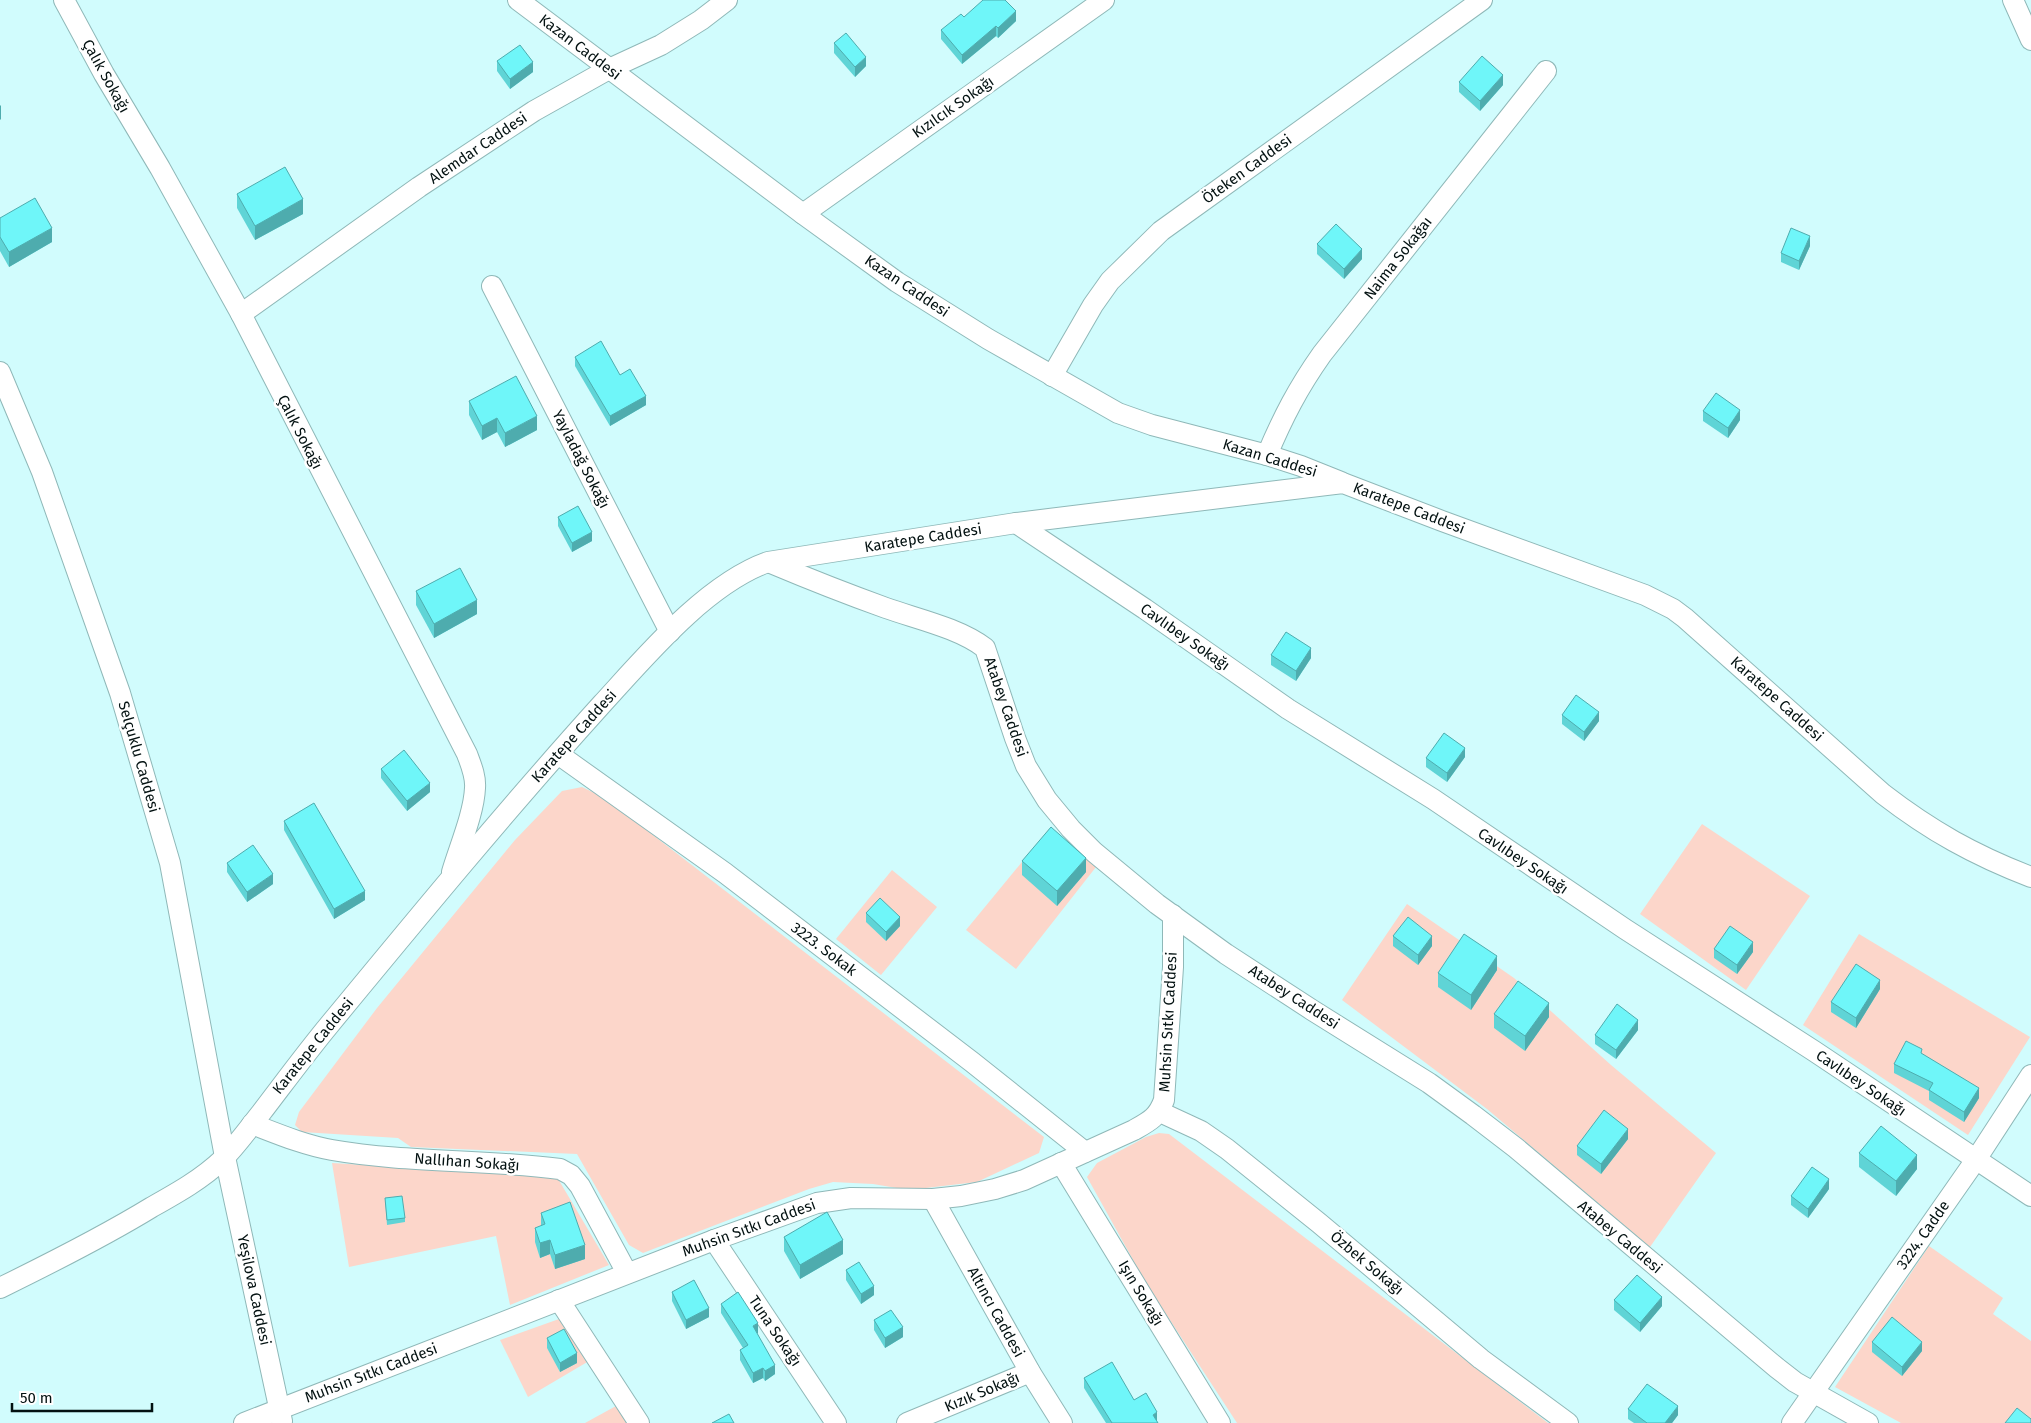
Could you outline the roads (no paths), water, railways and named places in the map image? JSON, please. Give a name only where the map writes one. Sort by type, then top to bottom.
[{"type":"street","name":"Çalık Sokağı","points":[[64,0],[104,74],[160,168],[240,314],[467,754],[473,770],[475,787],[473,801],[450,878]]},
{"type":"street","name":"Kazan Caddesi","points":[[518,0],[803,214],[897,282],[988,339],[1118,413],[1152,425],[1267,455],[1343,483]]},
{"type":"street","name":"Alemdar Caddesi","points":[[240,314],[419,187],[534,111],[610,69],[661,45],[701,20],[727,0]]},
{"type":"street","name":"Kızılcık Sokağı","points":[[803,214],[1104,0]]},
{"type":"street","name":"Öteken Caddesi","points":[[1052,376],[1093,305],[1110,281],[1161,231],[1482,0]]},
{"type":"street","points":[[2014,0],[2031,40]]},
{"type":"street","name":"Naima Sokağaı","points":[[1267,455],[1285,412],[1300,384],[1546,71]]},
{"type":"street","name":"Yayladağ Sokağı","points":[[492,286],[670,632]]},
{"type":"street","name":"Selçuklu Caddesi","points":[[0,372],[42,472],[120,693],[170,863],[224,1157]]},
{"type":"street","name":"Karatepe Caddesi","points":[[0,1288],[67,1255],[137,1216],[184,1188],[224,1157],[450,878],[558,754],[670,632],[731,581],[753,568],[768,562],[1016,523],[1343,483],[1442,522],[1662,603],[1685,618],[1724,651],[1845,761],[1908,813],[1960,846],[2031,877]]},
{"type":"street","name":"Cavlıbey Sokağı","points":[[1016,523],[1145,609],[1288,709],[1433,799],[1625,930],[1814,1051],[2031,1196]]},
{"type":"street","name":"Atabey Caddesi","points":[[768,562],[870,602],[960,634],[974,640],[985,648],[1026,766],[1047,800],[1071,829],[1094,852],[1173,915],[1226,954],[1429,1083],[1473,1115],[1516,1148],[1776,1368],[1813,1392],[1868,1423]]},
{"type":"street","name":"3223. Sokak","points":[[558,754],[725,873],[972,1062],[1085,1152]]},
{"type":"street","name":"Muhsin Sıtkı Caddesi","points":[[244,1423],[281,1416],[559,1300],[817,1202],[851,1198],[933,1199],[995,1189],[1024,1180],[1062,1164],[1134,1130],[1160,1112],[1164,1100],[1173,967],[1173,915]]},
{"type":"street","name":"3224. Cadde","points":[[1792,1423],[1976,1161],[2031,1075]]},
{"type":"street","name":"Özbek Sokağı","points":[[1160,1112],[1201,1132],[1227,1149],[1319,1223],[1481,1359],[1568,1423]]},
{"type":"street","name":"Nallıhan Sokağı","points":[[252,1124],[302,1143],[330,1150],[447,1162],[560,1170],[571,1175],[580,1186],[627,1273]]},
{"type":"street","name":"Yeşilova Caddesi","points":[[224,1157],[281,1416]]},
{"type":"street","name":"Işın Sokağı","points":[[1062,1164],[1220,1423]]},
{"type":"street","name":"Altıncı Caddesi","points":[[933,1199],[1030,1372],[1062,1423]]},
{"type":"street","name":"Tuna Sokağı","points":[[714,1240],[836,1423]]},
{"type":"street","points":[[559,1300],[640,1423]]},
{"type":"street","name":"Kızık Sokağı","points":[[907,1423],[1030,1372]]}]
